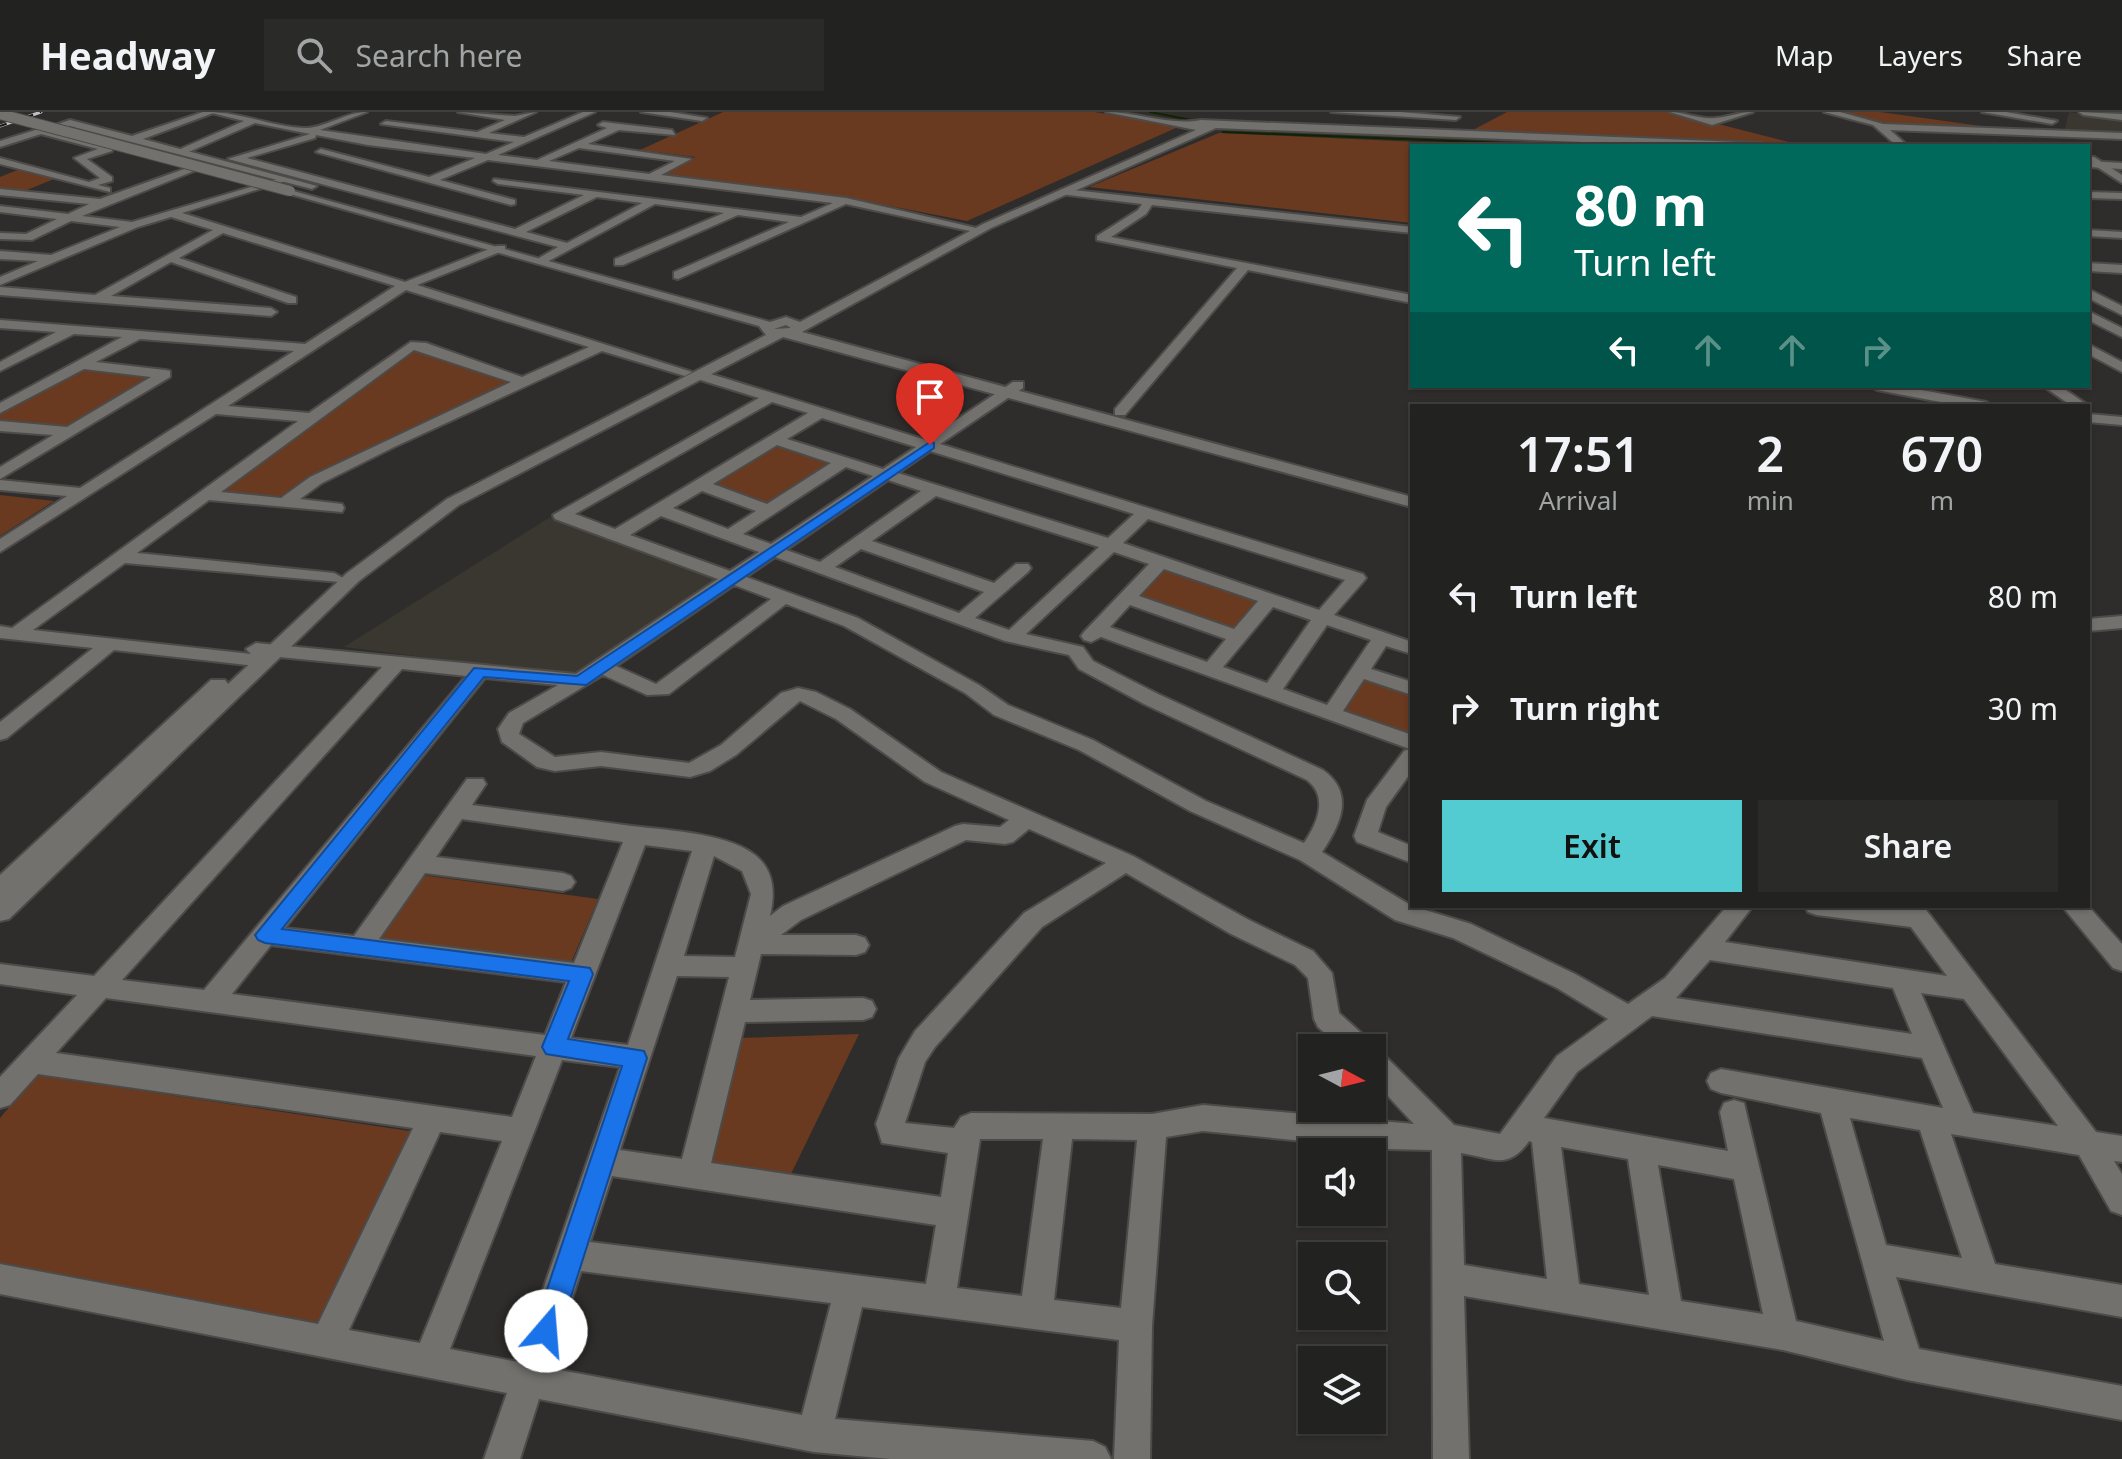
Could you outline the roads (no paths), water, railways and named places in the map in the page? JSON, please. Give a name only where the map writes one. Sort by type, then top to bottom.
[{"type":"street","points":[[17,112],[449,230],[764,323],[1014,388],[1410,501]]},
{"type":"street","points":[[97,143],[196,112]]},
{"type":"street","points":[[110,147],[218,112],[361,141],[846,201],[973,228],[1064,192],[1219,116]]},
{"type":"street","points":[[181,152],[279,112]]},
{"type":"street","points":[[308,131],[363,112]]},
{"type":"street","points":[[462,112],[517,118]]},
{"type":"street","points":[[478,134],[532,112]]},
{"type":"street","points":[[432,180],[591,112]]},
{"type":"street","points":[[646,112],[702,118]]},
{"type":"street","points":[[1110,112],[1201,126],[1706,144]]},
{"type":"street","points":[[1130,112],[1201,126]]},
{"type":"street","points":[[1335,112],[1461,115]]},
{"type":"street","points":[[1674,112],[1712,122],[1749,112]]},
{"type":"street","points":[[1828,112],[1880,127],[2122,136]]},
{"type":"street","points":[[1986,112],[2061,117],[2060,134]]},
{"type":"street","points":[[2083,112],[2122,117]]},
{"type":"street","points":[[0,114],[290,191],[305,191]]},
{"type":"street","points":[[1426,134],[1461,115]]},
{"type":"street","points":[[271,125],[295,116]]},
{"type":"street","points":[[347,138],[407,116]]},
{"type":"street","points":[[0,912],[334,578],[387,543],[453,502],[692,374],[784,328],[813,322],[973,228],[1201,126],[1233,116]]},
{"type":"street","points":[[1921,116],[2033,133]]},
{"type":"street","points":[[46,118],[181,152],[267,167],[566,246]]},
{"type":"street","points":[[570,121],[672,133]]},
{"type":"street","points":[[0,144],[70,123]]},
{"type":"street","points":[[386,124],[526,140]]},
{"type":"street","points":[[22,125],[253,185],[325,193],[501,248],[548,258],[653,201]]},
{"type":"street","points":[[475,192],[617,127]]},
{"type":"street","points":[[1880,127],[1901,144]]},
{"type":"street","points":[[42,130],[110,150],[79,158],[108,179],[50,197]]},
{"type":"street","points":[[230,161],[320,133]]},
{"type":"street","points":[[1426,134],[1608,144]]},
{"type":"street","points":[[308,156],[361,141]]},
{"type":"street","points":[[576,145],[686,159],[652,176]]},
{"type":"street","points":[[321,152],[511,202]]},
{"type":"street","points":[[267,167],[294,159]]},
{"type":"street","points":[[230,161],[324,189],[325,193]]},
{"type":"street","points":[[1,162],[106,190]]},
{"type":"street","points":[[2094,165],[2122,166]]},
{"type":"street","points":[[2094,165],[2122,166]]},
{"type":"street","points":[[2094,165],[2122,180]]},
{"type":"street","points":[[430,166],[456,170]]},
{"type":"street","points":[[0,176],[23,167]]},
{"type":"street","points":[[0,236],[28,238],[101,202],[194,169]]},
{"type":"street","points":[[0,281],[134,225],[253,185],[296,175]]},
{"type":"street","points":[[24,194],[64,178]]},
{"type":"street","points":[[498,181],[801,220]]},
{"type":"street","points":[[497,208],[543,187]]},
{"type":"street","points":[[2090,187],[2122,188]]},
{"type":"street","points":[[0,192],[101,202]]},
{"type":"street","points":[[1064,192],[1410,230]]},
{"type":"street","points":[[515,233],[596,193]]},
{"type":"street","points":[[2090,195],[2122,196]]},
{"type":"street","points":[[678,275],[846,201]]},
{"type":"street","points":[[1149,201],[1142,212],[1101,238],[1410,299]]},
{"type":"street","points":[[2090,208],[2111,209]]},
{"type":"street","points":[[0,209],[134,225]]},
{"type":"street","points":[[619,262],[737,212]]},
{"type":"street","points":[[0,228],[32,213]]},
{"type":"street","points":[[170,213],[1357,578],[1322,618],[1271,692]]},
{"type":"street","points":[[449,230],[483,215]]},
{"type":"street","points":[[98,298],[224,228]]},
{"type":"street","points":[[2090,233],[2122,235]]},
{"type":"street","points":[[2090,245],[2122,246]]},
{"type":"street","points":[[0,547],[409,284],[501,248]]},
{"type":"street","points":[[0,255],[53,258]]},
{"type":"street","points":[[169,258],[292,300],[221,341]]},
{"type":"street","points":[[1120,412],[1244,267]]},
{"type":"street","points":[[2090,267],[2122,269]]},
{"type":"street","points":[[2090,267],[2122,282]]},
{"type":"street","points":[[0,291],[271,312]]},
{"type":"street","points":[[2090,294],[2122,311]]},
{"type":"street","points":[[0,323],[57,295]]},
{"type":"street","points":[[2090,305],[2109,304]]},
{"type":"street","points":[[2090,316],[2122,333]]},
{"type":"street","points":[[0,323],[308,348]]},
{"type":"street","points":[[4,362],[72,329]]},
{"type":"street","points":[[0,409],[138,335]]},
{"type":"street","points":[[8,633],[121,557],[411,346],[421,346],[523,382]]},
{"type":"street","points":[[284,503],[316,480],[601,346]]},
{"type":"street","points":[[2090,349],[2122,368]]},
{"type":"street","points":[[0,474],[165,374],[81,365]]},
{"type":"street","points":[[1344,1034],[1327,1019],[1322,999],[1323,985],[1312,964],[1125,862],[933,777],[843,714],[804,695],[788,698],[722,754],[690,770],[609,759],[555,764],[545,762],[509,737],[508,729],[516,718],[580,681],[734,580],[1014,388],[1120,412],[1410,492]]},
{"type":"street","points":[[1888,388],[1975,404]]},
{"type":"street","points":[[2053,388],[2079,404]]},
{"type":"street","points":[[771,397],[561,515],[851,622],[972,689],[1001,710],[1086,745],[1198,806],[1308,854],[1404,913],[1462,931],[1566,981],[1638,1011],[1931,1048]]},
{"type":"street","points":[[214,409],[312,418]]},
{"type":"street","points":[[616,536],[821,412]]},
{"type":"street","points":[[2095,418],[2122,421]]},
{"type":"street","points":[[0,426],[69,432]]},
{"type":"street","points":[[775,440],[1111,545],[1410,647]]},
{"type":"street","points":[[730,535],[843,462]]},
{"type":"street","points":[[0,485],[84,493]]},
{"type":"street","points":[[700,485],[768,510]]},
{"type":"street","points":[[821,569],[933,490]]},
{"type":"street","points":[[206,495],[336,508]]},
{"type":"street","points":[[659,509],[962,620],[1012,637],[1076,651],[1086,665],[1151,699],[1315,775],[1327,784],[1331,812],[1327,825],[1308,854]]},
{"type":"street","points":[[1012,637],[1146,512]]},
{"type":"street","points":[[859,542],[997,590]]},
{"type":"street","points":[[0,889],[260,655],[353,577],[387,543]]},
{"type":"street","points":[[121,557],[334,578]]},
{"type":"street","points":[[1076,651],[1160,563]]},
{"type":"street","points":[[962,620],[1022,568]]},
{"type":"street","points":[[602,667],[654,691],[662,690],[783,598]]},
{"type":"street","points":[[1127,598],[1238,637]]},
{"type":"street","points":[[1210,670],[1269,600]]},
{"type":"street","points":[[2090,612],[2122,609]]},
{"type":"street","points":[[2090,625],[2122,622]]},
{"type":"street","points":[[1098,629],[1410,742]]},
{"type":"street","points":[[8,633],[110,644],[397,663],[580,681]]},
{"type":"street","points":[[1331,714],[1382,638]]},
{"type":"street","points":[[0,733],[110,644]]},
{"type":"street","points":[[0,1096],[397,663]]},
{"type":"street","points":[[210,1002],[480,671]]},
{"type":"street","points":[[1359,671],[1410,688]]},
{"type":"street","points":[[1410,761],[1401,785],[1375,805],[1365,836],[1410,854]]},
{"type":"street","points":[[361,946],[475,784]]},
{"type":"street","points":[[455,810],[706,845],[738,855],[757,869],[763,894],[693,1175]]},
{"type":"street","points":[[748,956],[792,913],[963,832],[1005,836],[1028,817]]},
{"type":"street","points":[[429,1361],[638,834]]},
{"type":"street","points":[[502,1459],[706,845]]},
{"type":"street","points":[[964,1142],[892,1134],[890,1124],[918,1049],[1033,920],[1074,897],[1125,862]]},
{"type":"street","points":[[418,863],[563,882]]},
{"type":"street","points":[[2090,902],[2122,939]]},
{"type":"street","points":[[939,1301],[964,1142],[967,1129],[971,1126],[1152,1127],[1203,1118],[1385,1136],[1446,1137],[1507,1148],[1533,1129],[1567,1064],[1674,985],[1739,908]]},
{"type":"street","points":[[1845,908],[1914,913],[2088,1144],[2122,1201]]},
{"type":"street","points":[[2076,908],[2122,961]]},
{"type":"street","points":[[265,935],[582,974]]},
{"type":"street","points":[[668,966],[856,945]]},
{"type":"street","points":[[1704,949],[1972,990]]},
{"type":"street","points":[[0,974],[636,1058]]},
{"type":"street","points":[[1902,979],[1964,1124]]},
{"type":"street","points":[[734,1011],[863,1009]]},
{"type":"street","points":[[31,1061],[520,1131]]},
{"type":"street","points":[[1386,1075],[1446,1137],[1451,1459]]},
{"type":"street","points":[[1721,1081],[1832,1103],[2122,1149]]},
{"type":"street","points":[[1832,1103],[1874,1258],[1907,1363]]},
{"type":"street","points":[[1734,1112],[1783,1334]]},
{"type":"street","points":[[327,1341],[432,1119]]},
{"type":"street","points":[[1931,1119],[1984,1277]]},
{"type":"street","points":[[1036,1313],[1059,1126]]},
{"type":"street","points":[[1132,1459],[1136,1326],[1152,1127]]},
{"type":"street","points":[[1533,1129],[1747,1168]]},
{"type":"street","points":[[1533,1129],[1565,1298]]},
{"type":"street","points":[[1641,1149],[1668,1317]]},
{"type":"street","points":[[602,1161],[953,1213]]},
{"type":"street","points":[[571,1255],[1136,1326]]},
{"type":"street","points":[[1874,1258],[2122,1301]]},
{"type":"street","points":[[1449,1278],[1783,1334],[1907,1363],[2122,1403]]},
{"type":"street","points":[[0,1279],[814,1435],[1093,1459]]},
{"type":"street","points":[[814,1435],[850,1290]]},
{"type":"waterway","points":[[1150,112],[1191,120]]},
{"type":"waterway","points":[[1223,132],[1503,143]]},
{"type":"waterway","points":[[2116,169],[2122,169]]},
{"type":"railway","points":[[0,126],[41,112]]}]
